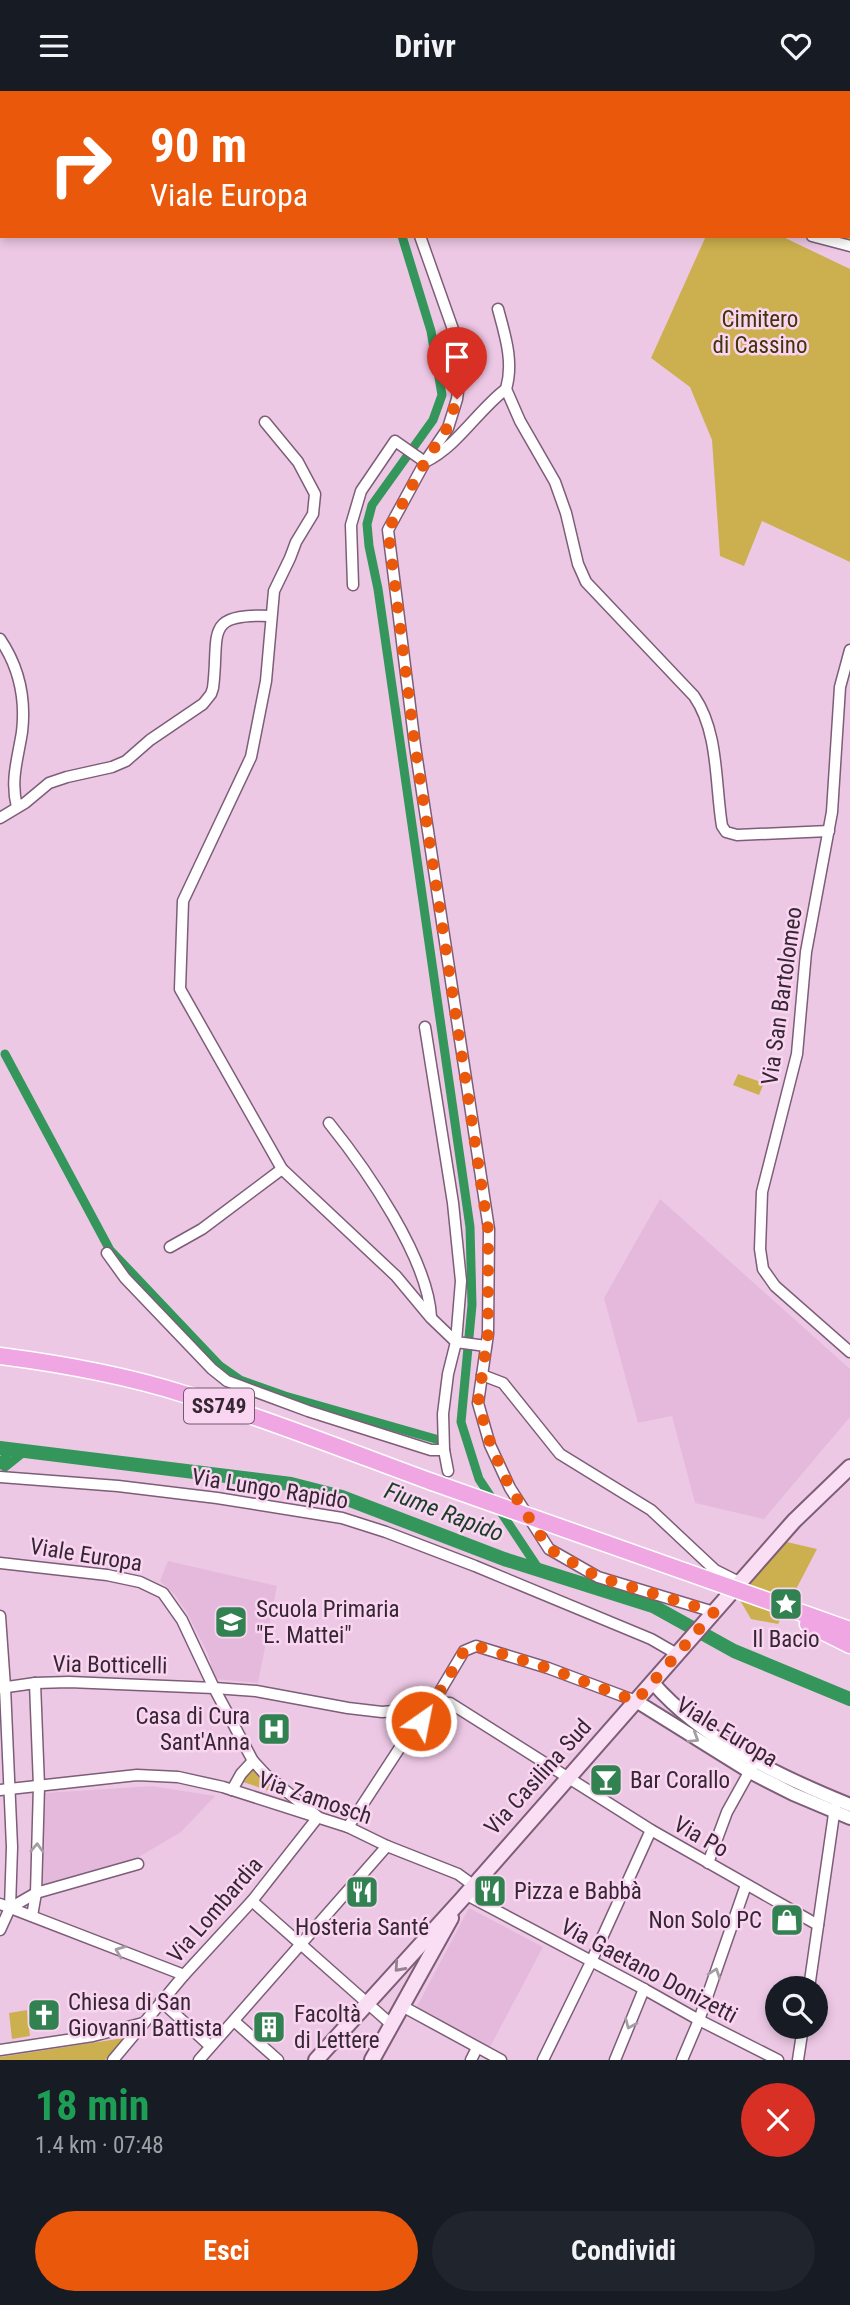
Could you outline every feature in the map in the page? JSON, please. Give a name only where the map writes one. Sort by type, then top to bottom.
[{"type":"highway","name":"SS749","points":[[0,1356],[121,1377],[184,1394],[850,1630]]},
{"type":"highway","points":[[779,1605],[850,1619]]},
{"type":"highway","points":[[779,1605],[797,1619],[850,1645]]},
{"type":"main road","name":"Via Casilina Sud","points":[[431,1940],[467,1893],[739,1582],[794,1521],[849,1469]]},
{"type":"main road","points":[[316,2060],[367,2003],[431,1940]]},
{"type":"main road","points":[[372,2060],[402,2006],[431,1940]]},
{"type":"street","points":[[421,238],[455,335],[460,376],[457,399],[447,428],[388,530],[415,746],[488,1229],[488,1334],[478,1403],[491,1445],[510,1488],[549,1549],[598,1577],[711,1616]]},
{"type":"street","points":[[820,238],[850,246]]},
{"type":"street","points":[[425,462],[439,455],[506,389],[509,379],[508,349],[498,309]]},
{"type":"street","points":[[506,389],[520,421],[555,482],[566,513],[578,564],[586,582],[694,696],[704,711],[713,751],[722,826],[726,832],[737,835],[829,831]]},
{"type":"street","points":[[265,422],[298,462],[315,494],[313,514],[275,585],[266,681],[251,757],[183,901],[180,989],[282,1169],[396,1276],[431,1318],[456,1342],[486,1346]]},
{"type":"street","points":[[353,585],[351,526],[361,491],[395,441],[425,462]]},
{"type":"street","points":[[0,818],[57,780],[126,761],[150,740],[203,704],[213,688],[220,624],[239,617],[271,616]]},
{"type":"street","points":[[0,639],[11,654],[19,674],[24,708],[22,733],[13,773],[17,807]]},
{"type":"street","name":"Via San Bartolomeo","points":[[850,650],[840,687],[829,831],[806,952],[797,1053],[762,1192],[760,1249],[763,1269],[775,1286],[850,1352]]},
{"type":"street","points":[[425,1027],[453,1203],[461,1281],[456,1342],[448,1374],[443,1414],[444,1450],[448,1471]]},
{"type":"street","points":[[329,1123],[375,1185],[413,1256],[430,1300],[431,1318]]},
{"type":"street","points":[[170,1247],[202,1229],[282,1169]]},
{"type":"street","points":[[107,1253],[125,1278],[202,1359],[227,1381],[308,1412],[431,1451],[444,1450]]},
{"type":"street","points":[[482,1375],[503,1383],[560,1454],[651,1510],[715,1570],[739,1582]]},
{"type":"street","name":"Via Lungo Rapido","points":[[0,1477],[131,1487],[342,1518],[487,1571],[681,1649]]},
{"type":"street","name":"Viale Europa","points":[[0,1563],[107,1575],[140,1582],[163,1593],[182,1620],[214,1688]]},
{"type":"street","points":[[0,1616],[5,1789],[12,1847],[0,1930]]},
{"type":"street","name":"Viale Europa","points":[[420,1708],[436,1698],[464,1651],[476,1646],[548,1668],[636,1701],[753,1767],[836,1806],[850,1818]]},
{"type":"street","name":"Via Botticelli","points":[[3,1687],[69,1682],[214,1688],[256,1691],[394,1714]]},
{"type":"street","name":"Viale Europa","points":[[653,1682],[670,1702],[753,1767]]},
{"type":"street","points":[[32,1916],[36,1893],[39,1786],[35,1683]]},
{"type":"street","points":[[214,1688],[253,1761],[318,1817]]},
{"type":"street","points":[[348,1827],[408,1729],[421,1721],[420,1708],[413,1702],[404,1702],[394,1714],[398,1725],[408,1729]]},
{"type":"street","name":"Via Po","points":[[420,1708],[450,1703],[651,1830],[818,1925]]},
{"type":"street","points":[[232,1790],[253,1761]]},
{"type":"street","points":[[708,1863],[727,1812],[753,1767]]},
{"type":"street","name":"Via Zamosch","points":[[5,1789],[153,1775],[178,1777],[232,1790],[348,1827],[387,1846],[458,1874],[467,1893]]},
{"type":"street","name":"Viale Europa","points":[[836,1806],[850,1805]]},
{"type":"street","points":[[811,1976],[836,1806]]},
{"type":"street","name":"Via Lombardia","points":[[113,2060],[161,2001],[252,1901],[318,1817]]},
{"type":"street","points":[[543,2060],[651,1830]]},
{"type":"street","points":[[199,2060],[387,1846]]},
{"type":"street","points":[[5,1906],[36,1893],[138,1864]]},
{"type":"street","points":[[682,2060],[699,2020],[746,1885]]},
{"type":"street","name":"Via Gaetano Donizetti","points":[[467,1893],[699,2020],[778,2060]]},
{"type":"street","points":[[252,1901],[392,2025]]},
{"type":"street","points":[[5,1906],[184,1975]]},
{"type":"street","points":[[615,2060],[644,1989]]},
{"type":"street","points":[[161,2001],[210,2046]]},
{"type":"street","points":[[402,2006],[501,2060]]},
{"type":"street","points":[[234,2021],[278,2060]]},
{"type":"street","points":[[0,2050],[93,2036],[143,2023]]},
{"type":"street","points":[[798,2060],[801,2039]]},
{"type":"street","points":[[471,2060],[477,2048]]},
{"type":"shaded area","points":[[660,1199],[850,1369],[850,1417],[764,1519],[695,1503],[672,1416],[638,1423],[604,1298]]},
{"type":"shaded area","name":"Scuola Primaria \"E. Mattei\"","points":[[168,1561],[277,1586],[258,1683],[215,1679],[208,1654],[186,1611],[175,1595],[160,1581]]},
{"type":"shaded area","points":[[152,1786],[215,1796],[181,1832],[137,1858],[42,1888],[45,1793]]},
{"type":"shaded area","points":[[469,1908],[543,1947],[489,2049],[415,2010]]},
{"type":"green space","name":"Cimitero di Cassino","points":[[705,238],[785,238],[850,269],[850,562],[762,521],[744,566],[720,556],[712,440],[690,387],[651,358]]},
{"type":"green space","points":[[830,238],[850,238],[850,244]]},
{"type":"green space","points":[[738,1074],[764,1083],[759,1095],[733,1085]]},
{"type":"green space","points":[[787,1542],[817,1549],[778,1624],[751,1619],[738,1597]]},
{"type":"green space","points":[[253,1767],[291,1798],[243,1782]]},
{"type":"green space","points":[[27,2010],[30,2036],[12,2039],[9,2013]]},
{"type":"green space","points":[[124,2038],[105,2060],[0,2060],[0,2057]]},
{"type":"waterway","points":[[403,238],[431,331],[442,395],[433,420],[372,505],[367,524],[369,546],[378,589],[470,1227],[472,1305],[461,1422],[479,1479],[540,1571]]},
{"type":"waterway","points":[[5,1054],[110,1250],[220,1366],[240,1380],[285,1396],[439,1440]]},
{"type":"waterway","name":"Fiume Rapido","points":[[0,1448],[291,1484],[342,1497],[504,1559],[653,1606],[734,1651],[850,1699]]},
{"type":"waterway","points":[[0,1465],[10,1449]]},
{"type":"waterway","points":[[5,1467],[25,1451]]},
{"type":"place","name":"Il Bacio","points":[[786,1604]]},
{"type":"place","name":"Scuola Primaria \"E. Mattei\"","points":[[231,1622]]},
{"type":"place","name":"Casa di Cura Sant'Anna","points":[[274,1729]]},
{"type":"place","name":"Bar Corallo","points":[[606,1780]]},
{"type":"place","name":"Pizza e Babbà","points":[[490,1891]]},
{"type":"place","name":"Hosteria Santé","points":[[362,1892]]},
{"type":"place","name":"Non Solo PC","points":[[787,1920]]},
{"type":"place","name":"Chiesa di San Giovanni Battista","points":[[44,2015]]},
{"type":"place","name":"Facoltà di Lettere","points":[[269,2027]]},
{"type":"route","points":[[421,1721],[419,1706],[436,1698],[464,1651],[476,1646],[548,1668],[636,1701],[714,1612],[598,1577],[549,1549],[510,1488],[491,1445],[478,1403],[488,1334],[488,1229],[415,746],[388,530],[447,428],[457,399]]}]
